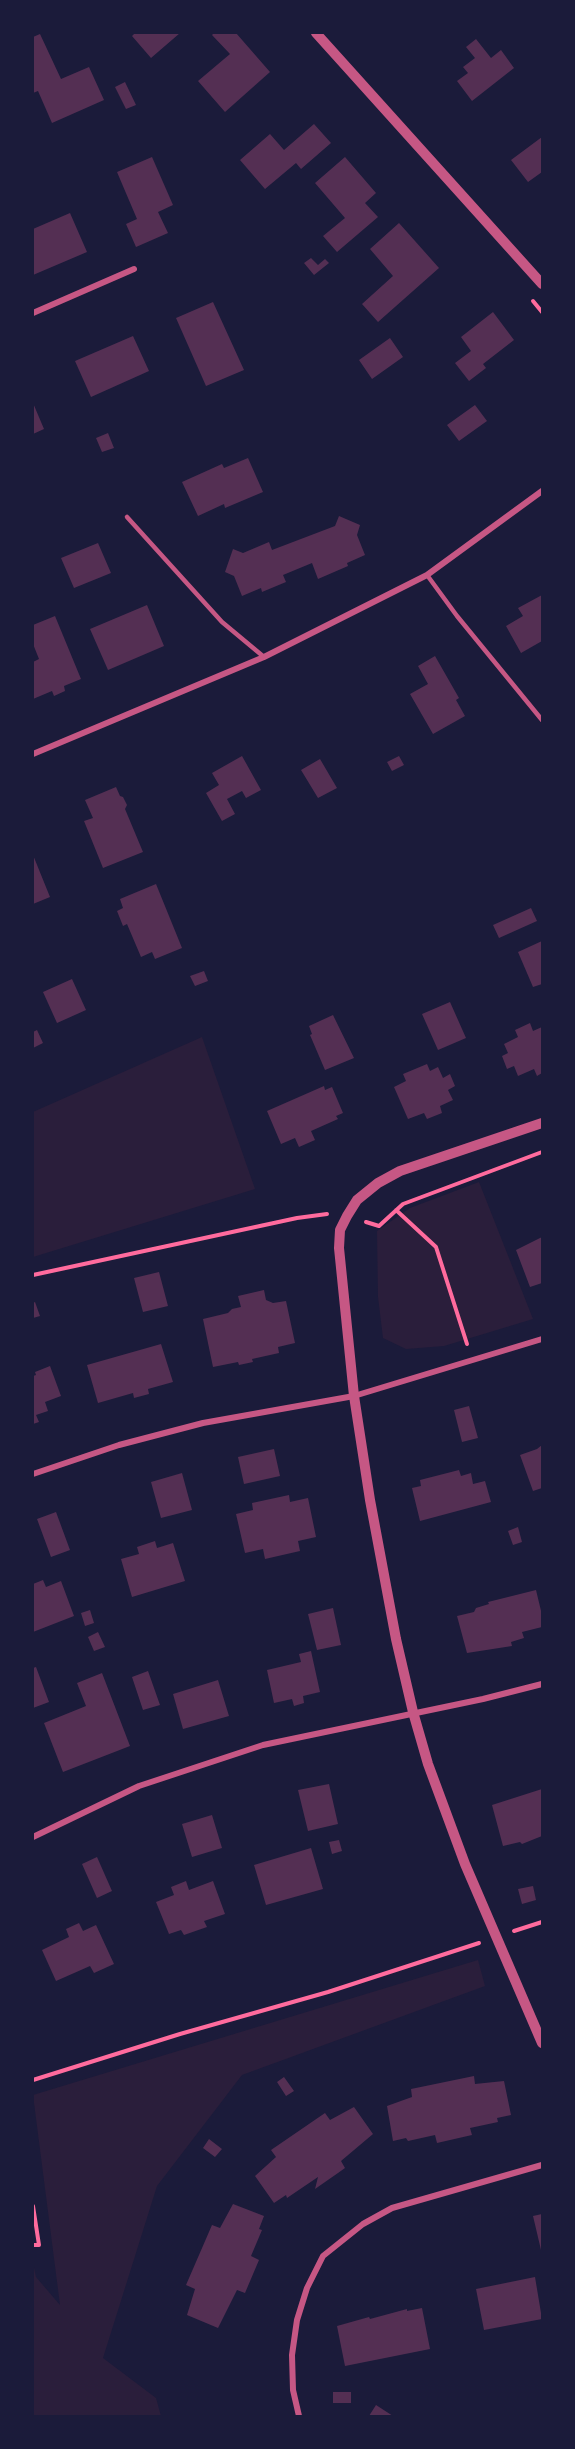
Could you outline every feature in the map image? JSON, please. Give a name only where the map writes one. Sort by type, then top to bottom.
[{"type":"street","points":[[316,33],[542,284]]},
{"type":"street","points":[[33,313],[134,269]]},
{"type":"street","points":[[33,754],[264,657],[427,575],[542,491]]},
{"type":"street","points":[[542,1123],[400,1171],[378,1183],[357,1200],[347,1216],[340,1230],[339,1248],[354,1396],[370,1500],[396,1639],[413,1712],[428,1764],[465,1864],[542,2043]]},
{"type":"street","points":[[33,1474],[118,1445],[202,1423],[354,1396],[473,1362],[542,1339]]},
{"type":"street","points":[[33,1837],[139,1786],[217,1758],[264,1744],[483,1699],[542,1684]]},
{"type":"street","points":[[299,2416],[293,2390],[292,2355],[297,2320],[307,2288],[323,2256],[363,2224],[392,2208],[542,2165]]},
{"type":"lane","points":[[127,518],[222,622],[264,657]]},
{"type":"lane","points":[[427,575],[457,616],[542,720]]},
{"type":"path","points":[[33,1275],[297,1218],[336,1213],[380,1226],[403,1204],[443,1187],[542,1152]]},
{"type":"path","points":[[396,1210],[436,1247],[473,1362]]},
{"type":"path","points":[[33,2080],[180,2034],[328,1992],[542,1922]]},
{"type":"path","points":[[33,2206],[39,2245],[33,2245]]},
{"type":"shaded area","points":[[202,1037],[255,1189],[33,1257],[33,1112]]},
{"type":"shaded area","points":[[479,1182],[533,1319],[444,1346],[406,1349],[383,1338],[378,1297],[377,1231],[410,1208]]},
{"type":"shaded area","points":[[478,1960],[485,1986],[242,2075],[157,2186],[103,2358],[156,2398],[161,2416],[33,2416],[33,2263],[36,2277],[60,2305],[33,2095]]},
{"type":"building","points":[[135,33],[180,33],[151,58],[132,36]]},
{"type":"building","points":[[214,33],[236,33],[270,72],[225,112],[198,81],[230,54],[212,35]]},
{"type":"building","points":[[40,34],[61,79],[89,67],[104,100],[52,123],[38,91],[33,93],[33,37]]},
{"type":"building","points":[[476,39],[491,58],[501,50],[514,68],[472,101],[457,81],[468,73],[463,67],[475,58],[466,47]]},
{"type":"building","points":[[125,82],[136,105],[126,109],[115,87]]},
{"type":"building","points":[[314,124],[331,143],[301,169],[296,163],[265,189],[240,160],[270,134],[284,150]]},
{"type":"building","points":[[542,137],[542,172],[528,182],[511,160]]},
{"type":"building","points":[[152,157],[173,205],[158,212],[168,233],[136,247],[126,224],[137,219],[117,172]]},
{"type":"building","points":[[345,157],[376,193],[365,203],[378,217],[337,252],[323,236],[345,218],[315,183]]},
{"type":"building","points":[[70,213],[87,252],[33,275],[33,229]]},
{"type":"building","points":[[399,223],[439,268],[378,322],[362,304],[393,276],[370,249]]},
{"type":"building","points":[[311,258],[318,265],[325,259],[329,263],[314,275],[304,263]]},
{"type":"building","points":[[213,302],[244,370],[206,386],[176,318]]},
{"type":"building","points":[[493,312],[514,340],[483,364],[486,368],[469,381],[455,363],[471,351],[461,337]]},
{"type":"building","points":[[133,336],[149,371],[91,397],[75,361]]},
{"type":"building","points":[[390,338],[403,357],[372,379],[359,360]]},
{"type":"building","points":[[33,403],[44,429],[33,434]]},
{"type":"building","points":[[475,405],[487,421],[459,441],[447,425]]},
{"type":"building","points":[[108,433],[114,448],[102,452],[96,438]]},
{"type":"building","points":[[248,458],[263,492],[225,508],[224,504],[198,516],[182,482],[222,464],[224,468]]},
{"type":"building","points":[[339,516],[360,525],[357,535],[365,555],[347,563],[348,566],[318,579],[312,563],[283,575],[286,582],[262,592],[261,588],[242,596],[234,576],[225,572],[233,549],[243,553],[269,542],[272,550],[335,526]]},
{"type":"building","points":[[98,543],[111,573],[74,588],[61,558]]},
{"type":"building","points":[[542,595],[542,641],[521,653],[506,626],[523,616],[518,608]]},
{"type":"building","points":[[147,605],[164,646],[108,670],[90,629]]},
{"type":"building","points":[[55,616],[81,679],[64,686],[65,691],[54,696],[52,691],[33,699],[33,662],[39,659],[33,644],[33,625]]},
{"type":"building","points":[[435,656],[459,698],[456,700],[465,716],[433,734],[410,694],[428,684],[418,666]]},
{"type":"building","points":[[242,756],[261,790],[246,798],[242,791],[227,799],[235,814],[222,821],[206,793],[219,785],[212,773]]},
{"type":"building","points":[[399,756],[404,765],[392,771],[387,762]]},
{"type":"building","points":[[320,759],[337,788],[318,798],[301,770]]},
{"type":"building","points":[[116,787],[127,805],[125,809],[143,852],[103,868],[84,821],[93,818],[85,800]]},
{"type":"building","points":[[33,855],[50,897],[33,904]]},
{"type":"building","points":[[156,884],[182,948],[155,959],[152,952],[141,957],[127,924],[123,926],[117,911],[123,908],[120,899]]},
{"type":"building","points":[[531,908],[537,921],[499,938],[493,925]]},
{"type":"building","points":[[542,941],[542,984],[533,987],[518,952]]},
{"type":"building","points":[[204,971],[208,981],[195,986],[190,976]]},
{"type":"building","points":[[72,979],[86,1010],[57,1023],[43,992]]},
{"type":"building","points":[[450,1002],[466,1038],[438,1050],[422,1014]]},
{"type":"building","points":[[333,1015],[354,1058],[325,1070],[310,1035],[312,1034],[309,1026]]},
{"type":"building","points":[[530,1023],[533,1031],[542,1027],[542,1073],[537,1076],[534,1069],[518,1076],[514,1066],[507,1069],[502,1056],[508,1053],[504,1044],[518,1037],[515,1030]]},
{"type":"building","points":[[37,1030],[43,1043],[33,1048],[33,1032]]},
{"type":"building","points":[[427,1064],[430,1071],[438,1067],[443,1078],[450,1074],[455,1086],[448,1090],[453,1100],[440,1106],[442,1113],[427,1119],[424,1113],[408,1119],[394,1087],[406,1081],[403,1074]]},
{"type":"building","points":[[324,1086],[325,1090],[332,1087],[343,1113],[336,1116],[338,1119],[311,1131],[315,1140],[299,1147],[295,1138],[281,1144],[267,1111]]},
{"type":"building","points":[[542,1237],[542,1283],[530,1287],[516,1250]]},
{"type":"building","points":[[159,1272],[168,1306],[143,1312],[134,1278]]},
{"type":"building","points":[[264,1290],[266,1300],[273,1303],[286,1301],[295,1343],[278,1347],[279,1353],[252,1359],[253,1362],[239,1365],[238,1362],[213,1367],[203,1319],[228,1313],[232,1309],[241,1307],[238,1296]]},
{"type":"building","points":[[35,1302],[40,1316],[33,1318],[33,1303]]},
{"type":"building","points":[[161,1344],[173,1382],[148,1389],[149,1394],[134,1398],[133,1393],[98,1403],[87,1365]]},
{"type":"building","points":[[50,1366],[61,1396],[45,1402],[48,1411],[36,1415],[39,1422],[33,1424],[33,1376],[36,1375],[35,1372]]},
{"type":"building","points":[[469,1406],[478,1438],[462,1442],[454,1410]]},
{"type":"building","points":[[542,1445],[542,1488],[533,1491],[520,1455]]},
{"type":"building","points":[[274,1449],[280,1476],[244,1484],[238,1457]]},
{"type":"building","points":[[459,1470],[461,1476],[471,1473],[473,1484],[485,1481],[491,1502],[420,1521],[412,1488],[421,1486],[420,1480]]},
{"type":"building","points":[[182,1473],[192,1510],[161,1518],[151,1482]]},
{"type":"building","points":[[289,1495],[290,1502],[308,1498],[316,1537],[298,1541],[300,1551],[265,1559],[263,1549],[245,1553],[236,1514],[253,1510],[252,1503]]},
{"type":"building","points":[[56,1512],[70,1550],[51,1557],[37,1519]]},
{"type":"building","points":[[518,1527],[522,1542],[513,1545],[508,1531]]},
{"type":"building","points":[[155,1541],[157,1548],[173,1543],[185,1581],[132,1597],[121,1559],[139,1554],[137,1547]]},
{"type":"building","points":[[43,1580],[46,1587],[61,1581],[74,1616],[33,1632],[33,1584]]},
{"type":"building","points":[[536,1590],[542,1615],[542,1627],[522,1632],[524,1638],[511,1642],[512,1646],[467,1653],[457,1616],[474,1612],[476,1608],[489,1604],[488,1602]]},
{"type":"building","points":[[333,1608],[341,1645],[317,1650],[308,1614]]},
{"type":"building","points":[[90,1610],[94,1623],[85,1626],[81,1613]]},
{"type":"building","points":[[98,1632],[105,1647],[94,1651],[88,1637]]},
{"type":"building","points":[[311,1651],[320,1692],[303,1696],[304,1703],[294,1706],[292,1699],[274,1703],[267,1670],[301,1662],[299,1654]]},
{"type":"building","points":[[36,1667],[49,1702],[33,1708],[33,1668]]},
{"type":"building","points":[[148,1671],[160,1705],[143,1710],[132,1677]]},
{"type":"building","points":[[102,1673],[130,1746],[63,1772],[44,1723],[86,1706],[77,1683]]},
{"type":"building","points":[[218,1680],[229,1716],[183,1729],[173,1694]]},
{"type":"building","points":[[329,1784],[338,1824],[308,1831],[298,1790]]},
{"type":"building","points":[[542,1789],[542,1836],[522,1844],[520,1842],[503,1846],[492,1805]]},
{"type":"building","points":[[212,1815],[222,1848],[192,1857],[182,1824]]},
{"type":"building","points":[[339,1840],[342,1851],[332,1854],[329,1842]]},
{"type":"building","points":[[311,1848],[323,1889],[266,1905],[254,1865]]},
{"type":"building","points":[[97,1857],[112,1891],[97,1898],[82,1864]]},
{"type":"building","points":[[186,1881],[189,1890],[213,1881],[225,1914],[204,1921],[207,1927],[184,1935],[181,1930],[169,1934],[156,1902],[174,1895],[171,1887]]},
{"type":"building","points":[[533,1886],[536,1900],[522,1904],[518,1889]]},
{"type":"building","points":[[79,1923],[83,1931],[96,1925],[114,1964],[94,1973],[90,1966],[56,1981],[42,1950],[69,1937],[66,1929]]},
{"type":"building","points":[[474,2076],[475,2084],[504,2081],[511,2115],[497,2118],[498,2122],[470,2128],[472,2135],[437,2143],[435,2135],[408,2141],[406,2138],[393,2141],[387,2106],[412,2097],[411,2089]]},
{"type":"building","points":[[284,2077],[294,2091],[286,2096],[277,2082]]},
{"type":"building","points":[[354,2107],[373,2134],[341,2161],[345,2168],[315,2189],[318,2177],[287,2198],[286,2195],[274,2203],[255,2176],[276,2157],[271,2150],[325,2113],[330,2120]]},
{"type":"building","points":[[209,2139],[222,2149],[215,2157],[203,2148]]},
{"type":"building","points":[[233,2204],[264,2216],[259,2229],[262,2230],[251,2256],[259,2260],[245,2293],[237,2290],[218,2328],[187,2315],[195,2289],[186,2285],[212,2225],[220,2228]]},
{"type":"building","points":[[542,2214],[542,2250],[541,2250],[533,2216]]},
{"type":"building","points":[[535,2277],[542,2319],[484,2330],[476,2289]]},
{"type":"building","points":[[422,2308],[430,2349],[345,2366],[337,2326],[369,2317],[370,2319],[407,2309],[407,2311]]},
{"type":"building","points":[[333,2392],[351,2392],[351,2403],[333,2403]]},
{"type":"building","points":[[376,2405],[393,2416],[369,2416]]}]
